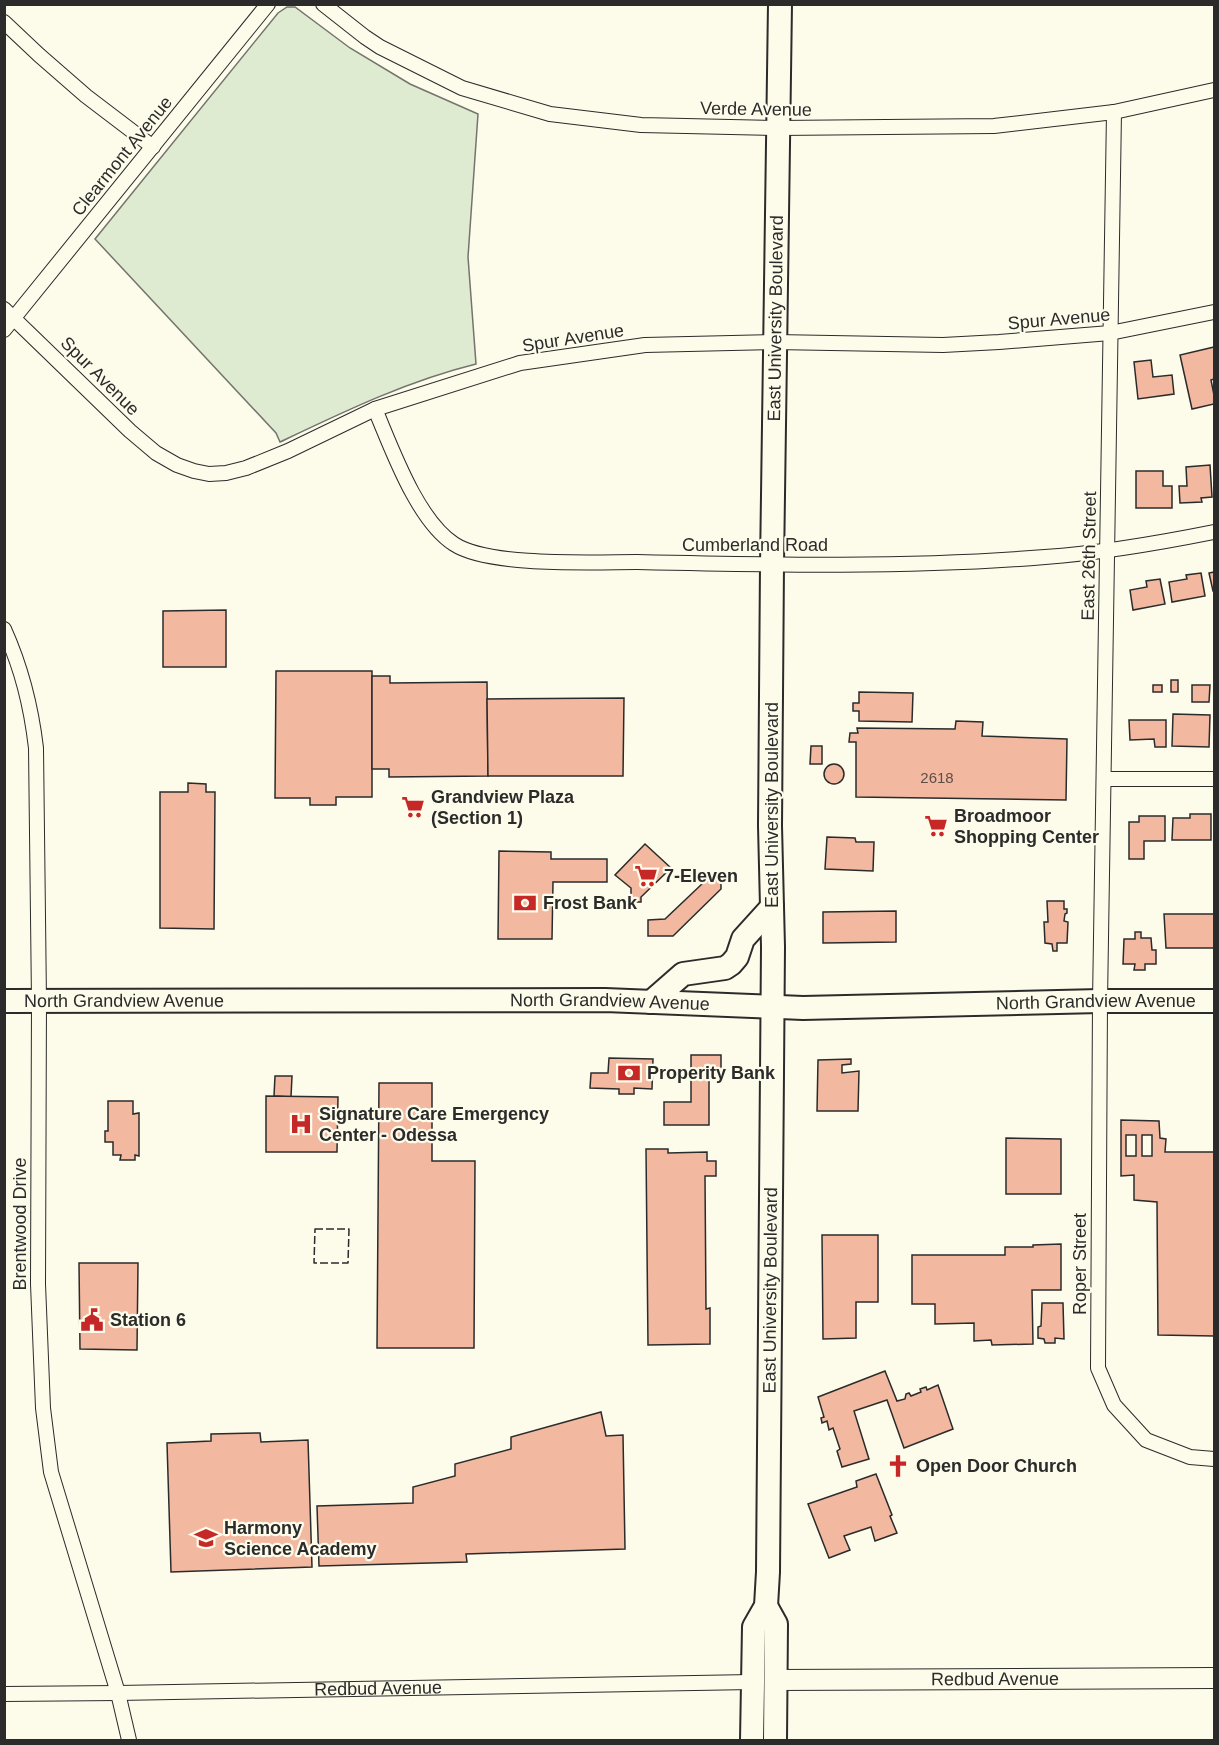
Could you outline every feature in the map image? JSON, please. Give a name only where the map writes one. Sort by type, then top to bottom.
[{"type":"main road","name":"East University Boulevard","points":[[752,1740],[754,1627],[766,1605],[769,1561],[772,564],[780,4]]},
{"type":"main road","points":[[651,1002],[683,974],[725,968],[731,964],[741,949],[743,939],[772,907]]},
{"type":"main road","name":"North Grandview Avenue","points":[[4,1001],[587,1000],[772,1008],[1100,1001],[1215,1001]]},
{"type":"main road","name":"East University Boulevard","points":[[766,1605],[776,1624],[775,1740]]},
{"type":"street","name":"Clearmont Avenue","points":[[4,330],[10,313],[153,147],[268,4]]},
{"type":"street","name":"Verde Avenue","points":[[323,4],[380,47],[462,88],[550,114],[641,125],[778,128],[994,126],[1114,112],[1215,90]]},
{"type":"street","points":[[4,22],[86,96],[153,147]]},
{"type":"street","name":"East 26th Street","points":[[1100,1001],[1114,112]]},
{"type":"street","name":"Spur Avenue","points":[[10,313],[130,431],[156,453],[177,465],[209,474],[246,468],[286,452],[375,409],[520,363],[645,345],[775,342],[943,345],[1110,333],[1215,312]]},
{"type":"street","name":"Cumberland Road","points":[[375,409],[399,463],[427,516],[445,537],[465,550],[499,557],[528,560],[772,564],[954,562],[1045,557],[1107,550],[1215,532]]},
{"type":"street","name":"Brentwood Drive","points":[[4,629],[25,684],[33,719],[36,748],[39,1001],[38,1284],[42,1408],[51,1472],[118,1693],[129,1740]]},
{"type":"street","points":[[1104,779],[1215,779]]},
{"type":"street","name":"Roper Street","points":[[1100,1001],[1098,1368],[1114,1405],[1146,1440],[1190,1457],[1215,1459]]},
{"type":"street","name":"Redbud Avenue","points":[[775,1680],[1215,1678]]},
{"type":"street","name":"Redbud Avenue","points":[[4,1694],[752,1682]]},
{"type":"green space","points":[[287,7],[295,7],[350,48],[410,84],[478,114],[468,257],[476,364],[400,388],[280,442],[276,433],[95,239],[278,13]]},
{"type":"building","points":[[1214,347],[1214,379],[1211,380],[1214,404],[1192,409],[1180,355]]},
{"type":"building","points":[[1151,360],[1153,377],[1172,375],[1174,394],[1138,399],[1134,362]]},
{"type":"building","points":[[1210,465],[1212,497],[1201,498],[1202,502],[1180,503],[1179,486],[1187,486],[1186,467]]},
{"type":"building","points":[[1136,471],[1163,471],[1163,486],[1172,486],[1172,508],[1136,508]]},
{"type":"building","points":[[1214,572],[1214,591],[1213,591],[1209,573]]},
{"type":"building","points":[[1201,573],[1205,596],[1172,602],[1169,582],[1187,579],[1186,575]]},
{"type":"building","points":[[1160,579],[1165,604],[1133,610],[1130,590],[1147,587],[1146,581]]},
{"type":"building","points":[[226,610],[226,667],[163,667],[163,611]]},
{"type":"building","points":[[276,671],[372,671],[372,797],[336,797],[336,805],[310,805],[310,798],[275,798]]},
{"type":"building","points":[[372,676],[390,676],[390,683],[487,682],[488,776],[389,777],[389,769],[372,769]]},
{"type":"building","points":[[1171,680],[1178,680],[1178,692],[1171,692]]},
{"type":"building","points":[[1153,685],[1162,685],[1162,692],[1153,692]]},
{"type":"building","points":[[1192,685],[1210,685],[1209,702],[1192,702]]},
{"type":"building","points":[[859,692],[913,693],[912,722],[859,721],[859,711],[853,711],[853,703],[859,703]]},
{"type":"building","points":[[624,698],[623,776],[488,776],[487,699]]},
{"type":"building","points":[[1173,714],[1210,715],[1209,747],[1172,746]]},
{"type":"building","points":[[1129,720],[1166,720],[1166,747],[1155,747],[1154,739],[1130,740]]},
{"type":"building","points":[[956,721],[983,722],[982,736],[1067,739],[1066,800],[856,797],[856,742],[849,742],[850,733],[858,733],[857,728],[955,729]]},
{"type":"building","points":[[811,746],[822,746],[822,764],[810,764]]},
{"type":"building","points":[[834,764],[841,767],[844,774],[841,781],[834,784],[827,781],[824,774],[827,767]]},
{"type":"building","points":[[188,783],[206,784],[206,792],[215,792],[214,929],[160,928],[160,792],[188,792]]},
{"type":"building","points":[[1190,814],[1211,814],[1211,840],[1172,840],[1173,818],[1190,818]]},
{"type":"building","points":[[1139,816],[1165,816],[1165,841],[1144,841],[1144,859],[1129,859],[1129,822],[1139,822]]},
{"type":"building","points":[[827,837],[855,838],[856,842],[874,842],[873,871],[825,869]]},
{"type":"building","points":[[645,844],[671,868],[641,897],[641,902],[631,902],[631,888],[615,875]]},
{"type":"building","points":[[499,851],[551,852],[551,859],[607,859],[607,882],[553,882],[552,939],[498,939]]},
{"type":"building","points":[[721,880],[721,889],[673,936],[648,936],[648,920],[665,919],[703,881]]},
{"type":"building","points":[[1047,901],[1064,901],[1064,909],[1067,909],[1064,921],[1068,922],[1067,943],[1057,943],[1057,951],[1053,951],[1052,944],[1045,943],[1044,922],[1048,922]]},
{"type":"building","points":[[896,911],[896,942],[823,943],[823,912]]},
{"type":"building","points":[[1164,914],[1214,914],[1214,948],[1166,948]]},
{"type":"building","points":[[1135,932],[1141,932],[1141,938],[1151,938],[1152,950],[1156,950],[1156,964],[1145,964],[1145,970],[1134,970],[1135,964],[1123,964],[1124,939],[1135,939]]},
{"type":"building","points":[[691,1055],[721,1055],[721,1074],[709,1074],[709,1125],[664,1125],[664,1102],[691,1102]]},
{"type":"building","points":[[609,1058],[653,1059],[652,1089],[634,1088],[634,1094],[619,1094],[619,1089],[590,1088],[591,1073],[608,1073]]},
{"type":"building","points":[[851,1059],[851,1064],[842,1065],[842,1073],[859,1071],[858,1111],[817,1111],[818,1060]]},
{"type":"building","points":[[275,1076],[292,1076],[291,1097],[274,1096]]},
{"type":"building","points":[[379,1083],[432,1083],[432,1161],[475,1161],[474,1348],[377,1348]]},
{"type":"building","points":[[266,1096],[338,1097],[337,1152],[266,1152]]},
{"type":"building","points":[[108,1101],[133,1101],[133,1114],[139,1113],[139,1156],[135,1155],[135,1160],[120,1160],[121,1155],[113,1155],[113,1142],[105,1142],[105,1131],[108,1131]]},
{"type":"building","points":[[1121,1120],[1159,1121],[1160,1138],[1166,1139],[1165,1152],[1214,1152],[1214,1336],[1158,1335],[1157,1202],[1134,1200],[1134,1175],[1121,1176]],"holes":[[[1126,1135],[1136,1135],[1136,1156],[1126,1156]],[[1142,1135],[1152,1135],[1152,1156],[1142,1156]]]},
{"type":"building","points":[[1006,1138],[1061,1139],[1061,1194],[1006,1194]]},
{"type":"building","points":[[646,1149],[668,1149],[668,1153],[707,1152],[707,1161],[716,1161],[716,1176],[705,1176],[706,1309],[710,1308],[710,1344],[648,1345]]},
{"type":"building","points":[[822,1235],[878,1235],[878,1302],[856,1302],[856,1338],[823,1339]]},
{"type":"building","points":[[1061,1244],[1061,1290],[1032,1290],[1033,1344],[992,1345],[991,1340],[974,1341],[974,1323],[935,1324],[935,1304],[912,1304],[912,1255],[1005,1255],[1005,1247]]},
{"type":"building","points":[[79,1263],[138,1263],[137,1350],[80,1349]]},
{"type":"building","points":[[1042,1303],[1063,1303],[1064,1339],[1055,1338],[1055,1343],[1045,1343],[1044,1339],[1038,1338]]},
{"type":"building","points":[[885,1371],[897,1401],[905,1399],[906,1394],[909,1393],[911,1396],[921,1392],[920,1389],[926,1387],[927,1390],[938,1385],[953,1429],[904,1448],[887,1400],[854,1411],[869,1459],[842,1467],[837,1451],[840,1449],[833,1428],[829,1430],[827,1421],[822,1423],[821,1418],[824,1417],[818,1397]]},
{"type":"building","points":[[601,1412],[606,1436],[623,1435],[625,1549],[466,1554],[467,1562],[319,1566],[317,1506],[413,1503],[413,1487],[455,1476],[455,1464],[511,1449],[511,1437]]},
{"type":"building","points":[[260,1433],[261,1442],[308,1440],[312,1567],[171,1572],[167,1443],[211,1441],[211,1434]]},
{"type":"building","points":[[876,1474],[897,1533],[875,1541],[871,1527],[844,1536],[850,1550],[829,1558],[808,1504],[857,1487],[856,1481]]},
{"type":"fence","points":[[315,1229],[349,1229],[348,1263],[314,1263],[315,1229]]},
{"type":"place","name":"Grandview Plaza (Section 1)","points":[[413,807]]},
{"type":"place","name":"Broadmoor Shopping Center","points":[[936,826]]},
{"type":"place","name":"7-Eleven","points":[[646,876]]},
{"type":"place","name":"Frost Bank","points":[[525,903]]},
{"type":"place","name":"Properity Bank","points":[[629,1073]]},
{"type":"place","name":"Signature Care Emergency Center - Odessa","points":[[301,1124]]},
{"type":"place","name":"Station 6","points":[[92,1320]]},
{"type":"place","name":"Open Door Church","points":[[898,1466]]},
{"type":"place","name":"Harmony Science Academy","points":[[206,1538]]}]
